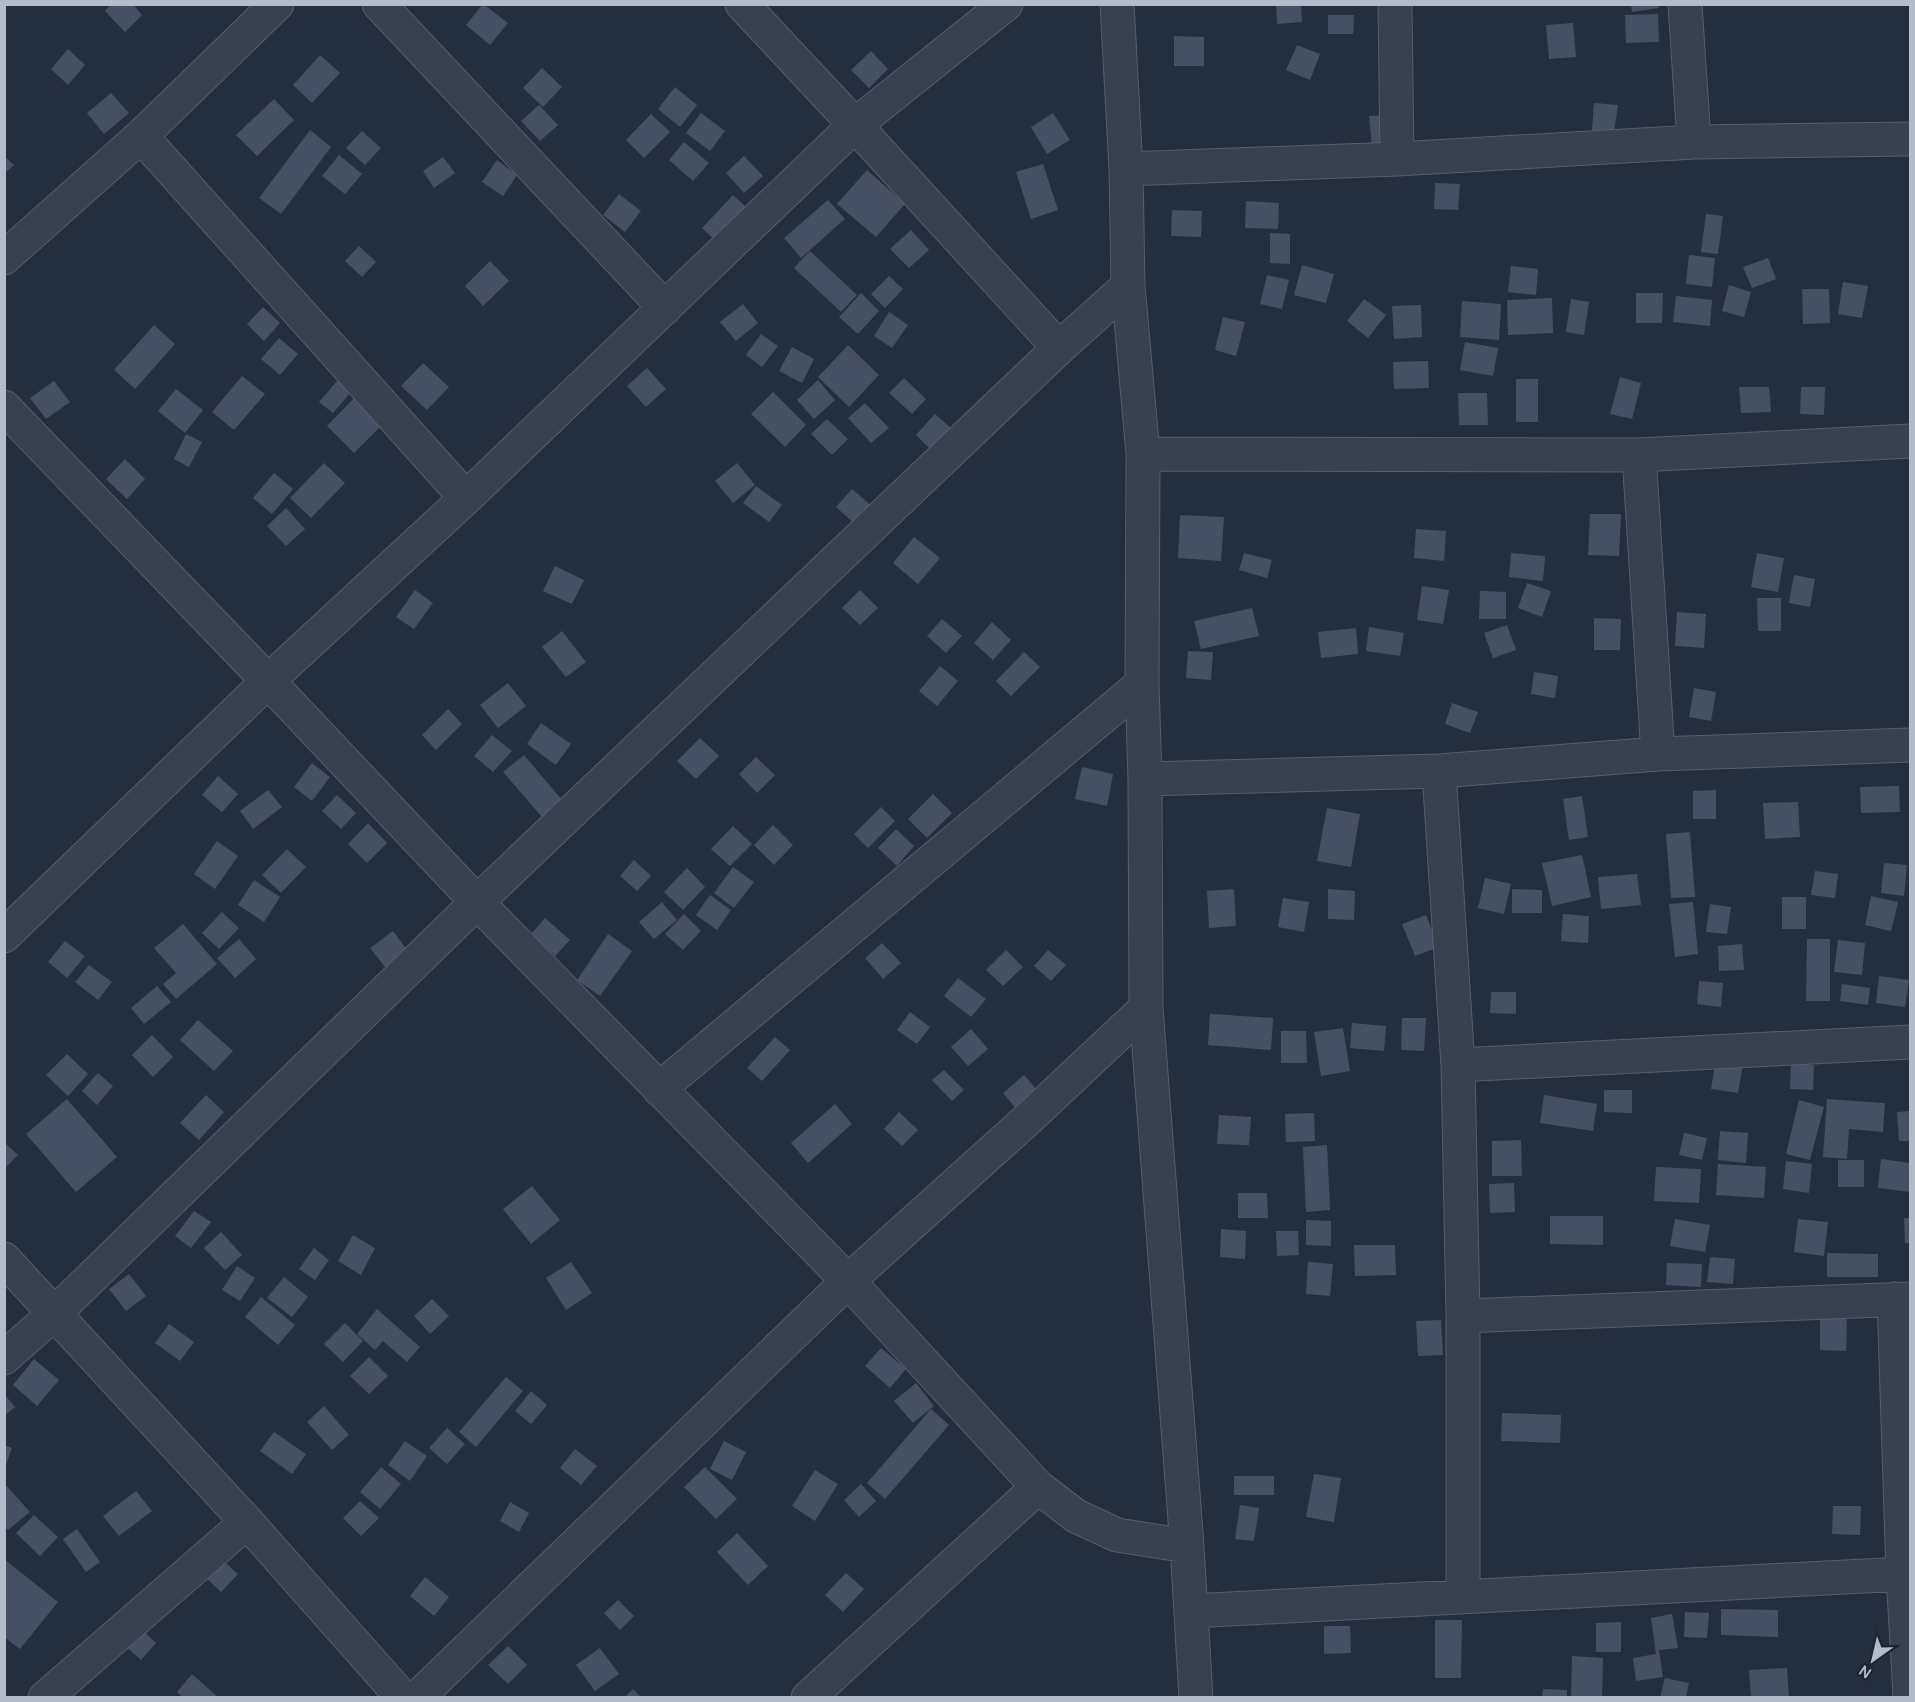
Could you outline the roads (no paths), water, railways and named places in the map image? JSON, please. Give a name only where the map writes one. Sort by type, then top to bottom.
[{"type":"street","points":[[4,258],[141,136],[277,4]]},
{"type":"street","points":[[380,4],[665,308]]},
{"type":"street","points":[[742,4],[1059,348]]},
{"type":"street","points":[[4,936],[268,681],[466,498],[855,125],[1005,4]]},
{"type":"street","points":[[1118,4],[1126,169],[1128,286],[1143,454],[1146,1008],[1196,1698]]},
{"type":"street","points":[[1395,4],[1397,159]]},
{"type":"street","points":[[1685,4],[1694,142]]},
{"type":"street","points":[[141,136],[466,498]]},
{"type":"street","points":[[1126,169],[1397,159],[1694,142],[1911,139]]},
{"type":"street","points":[[4,1358],[55,1313],[477,902],[1059,348],[1128,286]]},
{"type":"street","points":[[4,406],[477,902],[848,1281],[1038,1487],[1076,1516],[1117,1535],[1186,1546]]},
{"type":"street","points":[[1143,454],[1639,456],[1911,441]]},
{"type":"street","points":[[1639,456],[1658,754]]},
{"type":"street","points":[[659,1089],[1143,684]]},
{"type":"street","points":[[1145,779],[1439,771],[1658,754],[1911,745]]},
{"type":"street","points":[[1439,771],[1458,1065],[1463,1316],[1463,1597]]},
{"type":"street","points":[[417,1698],[848,1281],[1029,1118],[1146,1008]]},
{"type":"street","points":[[1458,1065],[1911,1042]]},
{"type":"street","points":[[4,1259],[247,1522],[402,1698]]},
{"type":"street","points":[[1463,1316],[1902,1299],[1903,1574],[1911,1696]]},
{"type":"street","points":[[808,1698],[1038,1487]]},
{"type":"street","points":[[45,1698],[247,1522]]},
{"type":"street","points":[[1191,1611],[1903,1574]]}]
